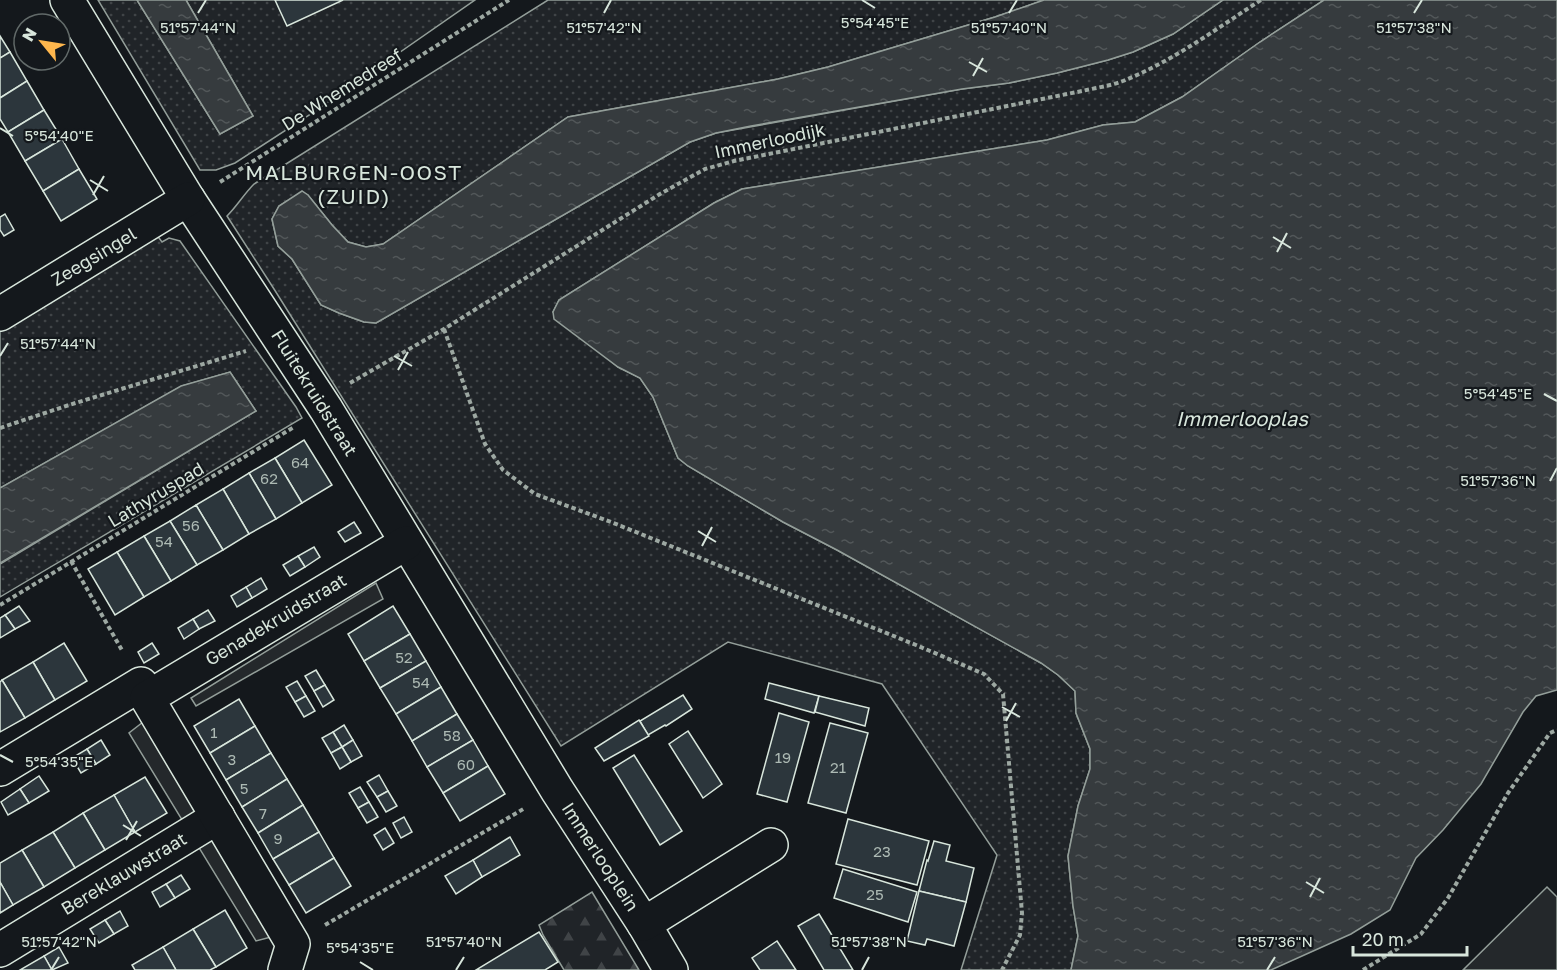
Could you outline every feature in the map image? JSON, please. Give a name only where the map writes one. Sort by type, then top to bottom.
[{"type":"street","name":"Fluitekruidstraat","points":[[67,0],[188,199],[323,404],[557,790]]},
{"type":"street","name":"Zeegsingel","points":[[0,314],[188,199]]},
{"type":"street","name":"Genadekruidstraat","points":[[289,957],[218,817],[147,698],[406,543]]},
{"type":"street","points":[[0,769],[141,684]]},
{"type":"street","name":"Immerlooplein","points":[[557,790],[644,924],[671,970]]},
{"type":"street","name":"Bereklauwstraat","points":[[0,950],[218,817]]},
{"type":"street","name":"Immerlooplein","points":[[644,924],[771,845]]},
{"type":"path","name":"De Whemedreef","points":[[188,199],[235,174],[509,0]]},
{"type":"path","name":"Immerloodijk","points":[[323,404],[660,194],[705,170],[734,161],[1120,82],[1158,65],[1261,0]]},
{"type":"path","points":[[444,329],[485,444],[503,470],[535,494],[622,526],[936,653],[984,674],[1003,694],[1022,913],[1020,935],[1002,970]]},
{"type":"path","points":[[0,428],[281,340]]},
{"type":"path","name":"Lathyruspad","points":[[0,604],[323,404]]},
{"type":"path","points":[[72,561],[141,684]]},
{"type":"path","points":[[1363,970],[1421,934],[1448,898],[1508,793],[1551,733],[1557,730]]},
{"type":"path","points":[[289,957],[557,790]]},
{"type":"green space","points":[[98,0],[137,0],[220,134],[253,116],[186,0],[475,0],[314,112],[235,163],[216,170],[200,170]]},
{"type":"green space","points":[[548,0],[1044,0],[828,67],[778,79],[568,117],[383,244],[366,247],[348,242],[308,195],[302,192],[279,206],[272,219],[278,246],[292,259],[321,305],[364,322],[376,323],[690,142],[716,133],[962,89],[1009,83],[1108,60],[1133,52],[1173,34],[1223,0],[1324,0],[1182,97],[1135,122],[1103,125],[1047,140],[742,189],[714,203],[559,300],[553,312],[618,367],[640,378],[653,397],[678,458],[688,466],[783,522],[1041,663],[1075,691],[1076,713],[1090,749],[1090,769],[1078,806],[1068,856],[1078,936],[1071,970],[961,970],[997,855],[882,684],[728,642],[561,746],[227,216],[254,184]]},
{"type":"green space","points":[[156,234],[162,242],[169,238],[180,241],[302,418],[0,597],[0,564],[256,411],[230,372],[182,386],[0,488],[0,328]]},
{"type":"green space","points":[[592,892],[639,970],[564,970],[539,925]]},
{"type":"shaded area","points":[[376,583],[383,599],[196,706],[191,698]]},
{"type":"shaded area","points":[[143,722],[271,937],[256,941],[129,733]]},
{"type":"shaded area","points":[[1547,887],[1557,897],[1557,970],[1463,970]]},
{"type":"water","points":[[137,0],[186,0],[253,116],[220,134]]},
{"type":"water","points":[[1044,0],[1223,0],[1173,34],[1133,52],[1108,60],[1009,83],[962,89],[751,126],[716,133],[690,142],[376,323],[364,322],[321,305],[292,259],[278,246],[272,219],[279,206],[302,191],[348,242],[366,247],[383,244],[568,117],[778,79],[828,67]]},
{"type":"water","name":"Immerlooplas","points":[[1324,0],[1557,0],[1557,690],[1536,696],[1523,712],[1481,784],[1443,830],[1416,858],[1390,910],[1351,934],[1271,970],[1071,970],[1078,936],[1068,856],[1078,806],[1090,769],[1090,749],[1076,713],[1075,691],[1041,663],[783,522],[688,466],[678,458],[653,397],[640,378],[618,367],[554,319],[553,312],[559,300],[714,203],[742,189],[1047,140],[1103,125],[1135,122],[1182,97]]},
{"type":"water","points":[[230,372],[256,411],[0,563],[0,488],[181,386]]},
{"type":"building","points":[[275,0],[343,0],[287,26]]},
{"type":"building","points":[[0,36],[10,52],[0,58]]},
{"type":"building","points":[[10,52],[12,72],[22,72],[27,81],[0,98],[0,58]]},
{"type":"building","points":[[27,81],[44,110],[8,132],[0,119],[0,98]]},
{"type":"building","points":[[44,110],[62,139],[25,161],[8,132]]},
{"type":"building","points":[[62,139],[79,169],[43,191],[25,161]]},
{"type":"building","points":[[79,169],[97,199],[61,221],[43,191]]},
{"type":"building","points":[[5,214],[14,230],[4,236],[0,230],[0,217]]},
{"type":"building","points":[[304,440],[332,485],[302,503],[275,458]]},
{"type":"building","points":[[275,458],[302,503],[276,519],[249,473]]},
{"type":"building","points":[[249,473],[276,519],[249,534],[223,489]]},
{"type":"building","points":[[223,489],[249,534],[223,550],[196,505]]},
{"type":"building","points":[[196,505],[223,550],[197,565],[170,521]]},
{"type":"building","points":[[170,521],[197,565],[171,581],[144,536]]},
{"type":"building","points":[[354,522],[361,533],[345,542],[338,532]]},
{"type":"building","points":[[144,536],[171,581],[144,597],[117,552]]},
{"type":"building","points":[[314,547],[320,557],[305,567],[298,556]]},
{"type":"building","points":[[117,552],[144,597],[115,615],[88,569]]},
{"type":"building","points":[[298,556],[305,567],[290,576],[283,565]]},
{"type":"building","points":[[261,578],[267,589],[252,598],[246,587]]},
{"type":"building","points":[[246,587],[252,598],[237,607],[231,596]]},
{"type":"building","points":[[19,606],[30,621],[15,629],[5,615]]},
{"type":"building","points":[[393,606],[410,634],[364,661],[348,634]]},
{"type":"building","points":[[208,610],[215,621],[199,629],[193,619]]},
{"type":"building","points":[[5,615],[15,629],[0,638],[0,618]]},
{"type":"building","points":[[193,619],[199,629],[184,639],[178,628]]},
{"type":"building","points":[[410,634],[426,661],[380,688],[364,661]]},
{"type":"building","points":[[64,643],[87,681],[55,700],[33,662]]},
{"type":"building","points":[[152,643],[159,654],[144,663],[138,652]]},
{"type":"building","points":[[426,661],[441,687],[396,714],[380,688]]},
{"type":"building","points":[[33,662],[55,700],[25,718],[2,680]]},
{"type":"building","points":[[316,670],[325,685],[314,691],[305,676]]},
{"type":"building","points":[[2,680],[25,718],[0,732],[0,682]]},
{"type":"building","points":[[297,681],[306,696],[295,702],[286,687]]},
{"type":"building","points":[[769,683],[819,696],[814,713],[765,699]]},
{"type":"building","points":[[325,685],[334,700],[323,707],[314,691]]},
{"type":"building","points":[[441,687],[457,714],[412,741],[396,714]]},
{"type":"building","points":[[683,695],[692,709],[648,735],[640,721]]},
{"type":"building","points":[[306,696],[315,711],[304,717],[295,702]]},
{"type":"building","points":[[819,696],[869,708],[865,726],[815,712]]},
{"type":"building","points":[[239,699],[255,726],[210,753],[194,726]]},
{"type":"building","points":[[779,713],[809,722],[787,802],[757,794]]},
{"type":"building","points":[[457,714],[473,740],[427,767],[412,741]]},
{"type":"building","points":[[639,720],[649,736],[604,761],[595,748]]},
{"type":"building","points":[[830,723],[868,733],[846,813],[808,803]]},
{"type":"building","points":[[344,725],[353,740],[342,747],[333,732]]},
{"type":"building","points":[[255,726],[271,753],[226,780],[210,753]]},
{"type":"building","points":[[688,731],[722,784],[703,798],[669,744]]},
{"type":"building","points":[[333,732],[342,747],[331,753],[322,738]]},
{"type":"building","points":[[101,740],[110,755],[96,764],[87,749]]},
{"type":"building","points":[[353,740],[362,756],[351,762],[342,747]]},
{"type":"building","points":[[473,740],[488,766],[443,793],[427,767]]},
{"type":"building","points":[[342,747],[351,762],[340,769],[331,753]]},
{"type":"building","points":[[87,749],[96,764],[81,773],[72,758]]},
{"type":"building","points":[[271,753],[287,779],[242,807],[226,780]]},
{"type":"building","points":[[634,755],[682,831],[660,845],[613,768]]},
{"type":"building","points":[[488,766],[505,794],[460,821],[443,793]]},
{"type":"building","points":[[379,775],[388,791],[377,797],[367,782]]},
{"type":"building","points":[[39,776],[49,791],[29,803],[20,789]]},
{"type":"building","points":[[145,777],[167,813],[135,832],[114,795]]},
{"type":"building","points":[[287,779],[303,805],[258,833],[242,807]]},
{"type":"building","points":[[360,787],[369,802],[358,808],[349,793]]},
{"type":"building","points":[[20,789],[29,803],[8,815],[1,802]]},
{"type":"building","points":[[388,791],[397,806],[386,812],[377,797]]},
{"type":"building","points":[[114,795],[135,832],[105,850],[83,813]]},
{"type":"building","points":[[369,802],[378,817],[367,823],[358,808]]},
{"type":"building","points":[[303,805],[319,832],[273,859],[258,833]]},
{"type":"building","points":[[83,813],[105,850],[75,868],[53,832]]},
{"type":"building","points":[[404,817],[412,832],[401,838],[393,823]]},
{"type":"building","points":[[848,819],[929,841],[917,885],[836,864]]},
{"type":"building","points":[[385,828],[394,843],[383,850],[374,835]]},
{"type":"building","points":[[53,832],[75,868],[44,887],[22,850]]},
{"type":"building","points":[[319,832],[334,858],[289,885],[273,859]]},
{"type":"building","points":[[510,837],[520,855],[482,877],[473,860]]},
{"type":"building","points":[[934,841],[950,845],[946,861],[974,868],[966,902],[919,891]]},
{"type":"building","points":[[22,850],[44,887],[13,905],[0,882],[0,863]]},
{"type":"building","points":[[334,858],[351,886],[306,913],[289,885]]},
{"type":"building","points":[[473,860],[482,877],[456,894],[445,876]]},
{"type":"building","points":[[843,869],[917,892],[908,922],[834,898]]},
{"type":"building","points":[[181,875],[190,889],[175,898],[166,884]]},
{"type":"building","points":[[0,882],[13,905],[0,913]]},
{"type":"building","points":[[166,884],[175,898],[160,907],[152,892]]},
{"type":"building","points":[[919,891],[966,902],[954,946],[927,939],[925,945],[907,941]]},
{"type":"building","points":[[225,910],[247,948],[216,967],[193,929]]},
{"type":"building","points":[[120,911],[128,926],[114,934],[105,920]]},
{"type":"building","points":[[819,914],[853,970],[824,970],[798,926]]},
{"type":"building","points":[[105,920],[114,934],[99,943],[90,929]]},
{"type":"building","points":[[193,929],[216,967],[210,970],[176,970],[163,947]]},
{"type":"building","points":[[539,932],[558,962],[545,970],[476,970]]},
{"type":"building","points":[[777,941],[796,970],[760,970],[752,958]]},
{"type":"building","points":[[59,947],[68,963],[52,970],[44,956]]},
{"type":"building","points":[[163,947],[176,970],[135,970],[132,965]]},
{"type":"building","points":[[44,956],[52,970],[20,970]]},
{"type":"district","name":"MALBURGEN-OOST (ZUID)","points":[[354,185]]}]
